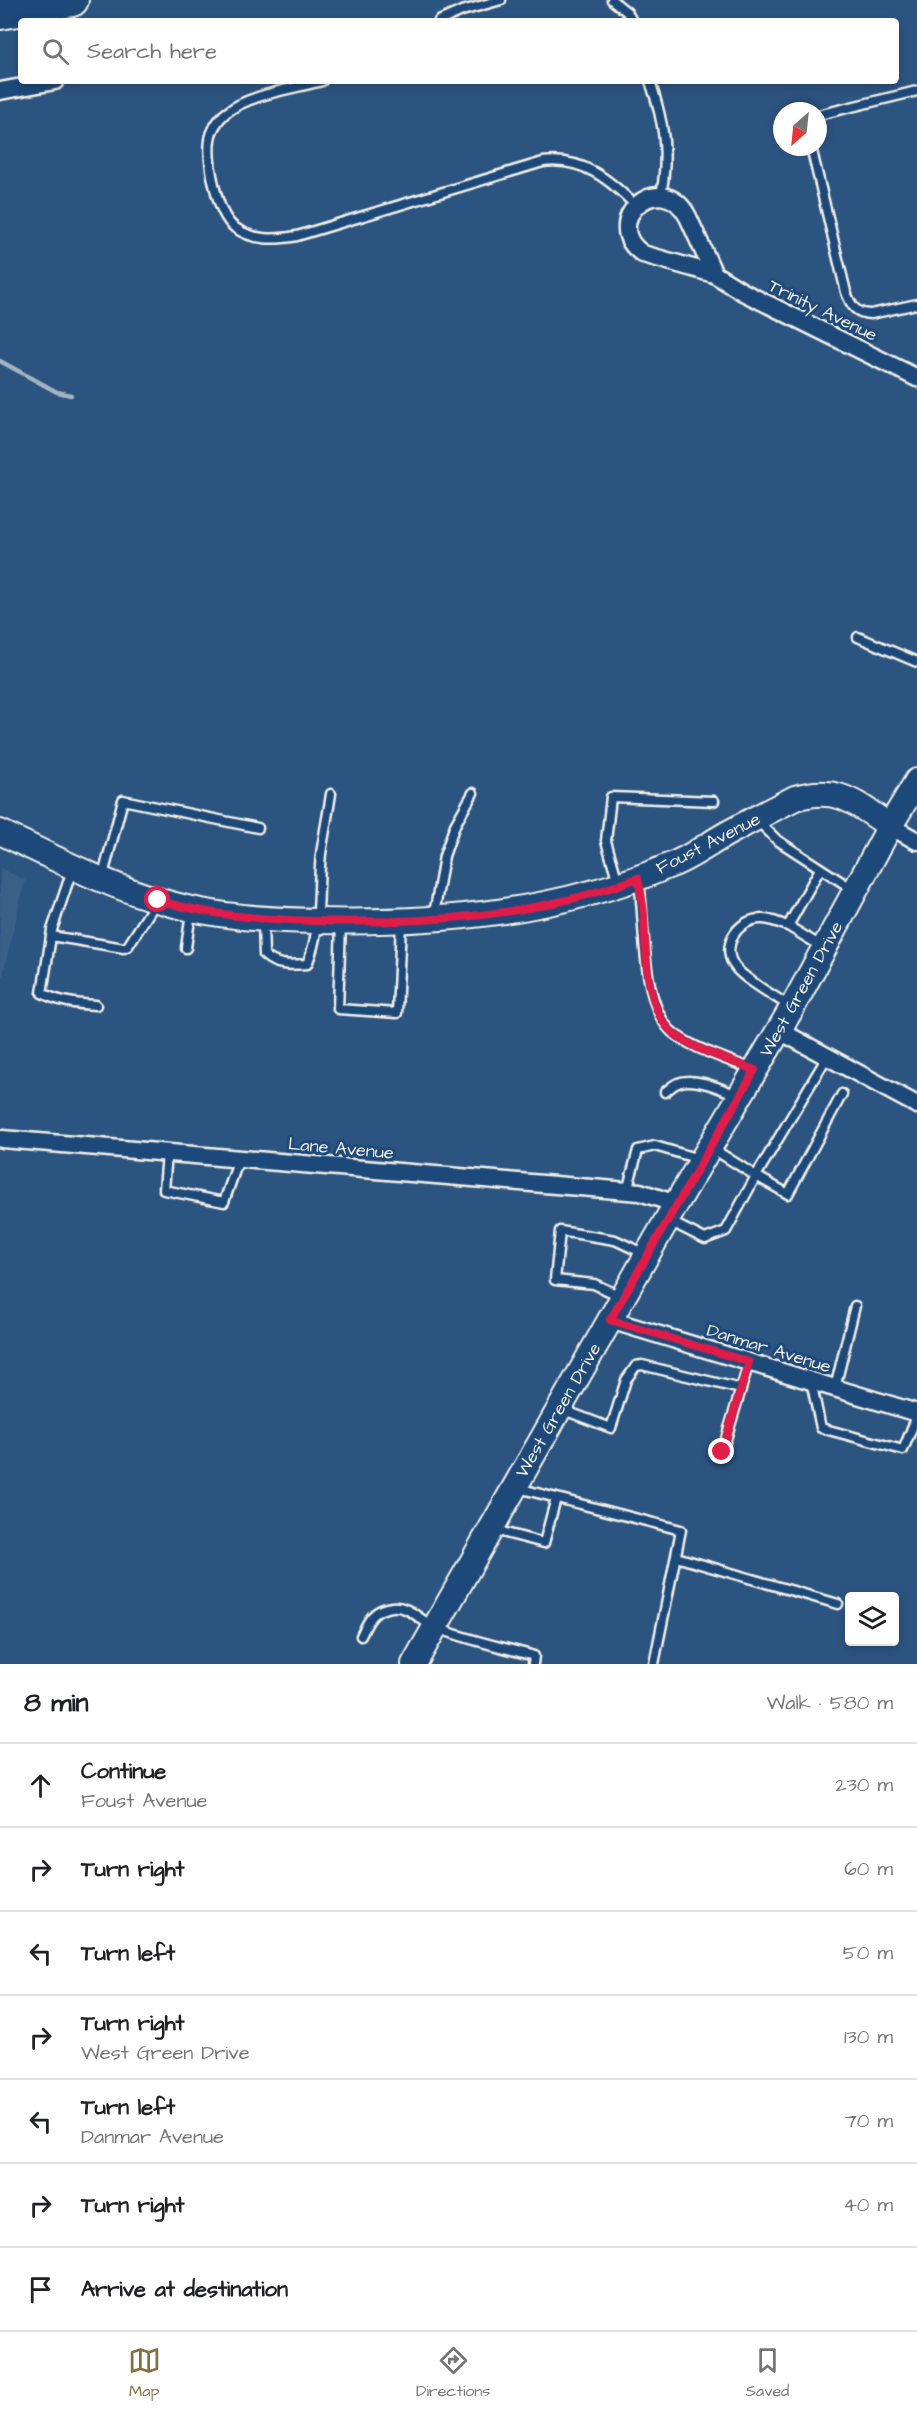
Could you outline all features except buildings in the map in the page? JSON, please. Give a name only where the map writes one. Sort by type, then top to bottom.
[{"type":"highway","points":[[0,13],[72,0]]},
{"type":"main road","name":"West Green Drive","points":[[414,1664],[647,1255],[792,1008],[890,826],[917,781]]},
{"type":"main road","name":"Foust Avenue","points":[[0,832],[73,867],[158,900],[263,920],[329,921],[434,919],[553,904],[673,865],[795,798],[812,793],[826,792],[844,796],[890,826]]},
{"type":"street","points":[[0,91],[38,84]]},
{"type":"street","points":[[636,206],[647,197],[661,196],[676,201],[683,207],[714,274]]},
{"type":"street","name":"Trinity Avenue","points":[[636,206],[627,224],[627,234],[635,249],[655,259],[714,274],[743,292],[917,378]]},
{"type":"street","name":"Foust Avenue","points":[[890,826],[917,841]]},
{"type":"street","points":[[778,1030],[917,1106]]},
{"type":"street","name":"Lane Avenue","points":[[2,1139],[640,1192],[672,1212]]},
{"type":"street","name":"Danmar Avenue","points":[[610,1320],[811,1380],[917,1415]]},
{"type":"lane","points":[[447,18],[501,0]]},
{"type":"lane","points":[[612,0],[627,12],[630,18]]},
{"type":"lane","points":[[311,84],[247,102],[225,113],[214,128],[210,139],[210,149],[217,197],[226,219],[243,232],[266,239],[297,236],[543,162],[557,160],[580,164],[608,180],[636,206]]},
{"type":"lane","points":[[651,84],[664,130],[665,164],[661,196]]},
{"type":"lane","points":[[827,113],[917,91]]},
{"type":"lane","points":[[813,156],[846,292],[853,307],[864,314],[871,314],[917,304]]},
{"type":"lane","points":[[858,637],[917,662]]},
{"type":"lane","points":[[434,919],[444,856],[455,825],[473,793]]},
{"type":"lane","points":[[330,794],[321,855],[338,1009],[397,1013],[401,920]]},
{"type":"lane","points":[[714,801],[611,796],[606,841],[644,911],[647,978],[659,1011],[671,1031],[699,1047],[755,1070]]},
{"type":"lane","points":[[102,879],[123,800],[258,828]]},
{"type":"lane","points":[[756,819],[777,840],[855,891]]},
{"type":"lane","points":[[73,867],[51,936],[42,993],[53,999],[96,1005]]},
{"type":"lane","points":[[788,926],[820,869]]},
{"type":"lane","points":[[51,936],[124,948],[128,946],[158,900]]},
{"type":"lane","points":[[186,948],[191,908]]},
{"type":"lane","points":[[792,1008],[738,971],[728,951],[731,937],[747,922],[762,918],[788,926],[824,948]]},
{"type":"lane","points":[[263,920],[264,956],[270,961],[284,965],[307,964],[329,921]]},
{"type":"lane","points":[[672,1212],[705,1239],[726,1231],[827,1057]]},
{"type":"lane","points":[[665,1092],[679,1082],[689,1081],[708,1084],[740,1096]]},
{"type":"lane","points":[[627,1191],[638,1149],[655,1146],[706,1153],[788,1194],[842,1094]]},
{"type":"lane","points":[[167,1153],[164,1190],[224,1202],[239,1159]]},
{"type":"lane","points":[[623,1298],[594,1284],[555,1280],[560,1231],[615,1240],[647,1255]]},
{"type":"lane","points":[[835,1388],[855,1306]]},
{"type":"lane","points":[[722,1452],[749,1362]]},
{"type":"lane","points":[[560,1408],[611,1428],[626,1380],[636,1366],[642,1365],[741,1389]]},
{"type":"lane","points":[[811,1380],[821,1428],[903,1450],[917,1415]]},
{"type":"lane","points":[[514,1487],[681,1530],[654,1664]]},
{"type":"lane","points":[[490,1529],[544,1543],[556,1498]]},
{"type":"lane","points":[[676,1557],[838,1604]]},
{"type":"lane","points":[[361,1636],[370,1617],[383,1608],[394,1607],[411,1611],[434,1628],[534,1656],[533,1664]]},
{"type":"shaded area","points":[[0,868],[25,880],[0,987]]},
{"type":"waterway","points":[[0,361],[57,392],[71,395]]},
{"type":"route","points":[[158,900],[172,905],[263,920],[343,922],[422,920],[553,904],[599,892],[638,878],[644,911],[647,978],[659,1011],[671,1031],[699,1047],[755,1070],[610,1320],[749,1362],[722,1452]]}]
